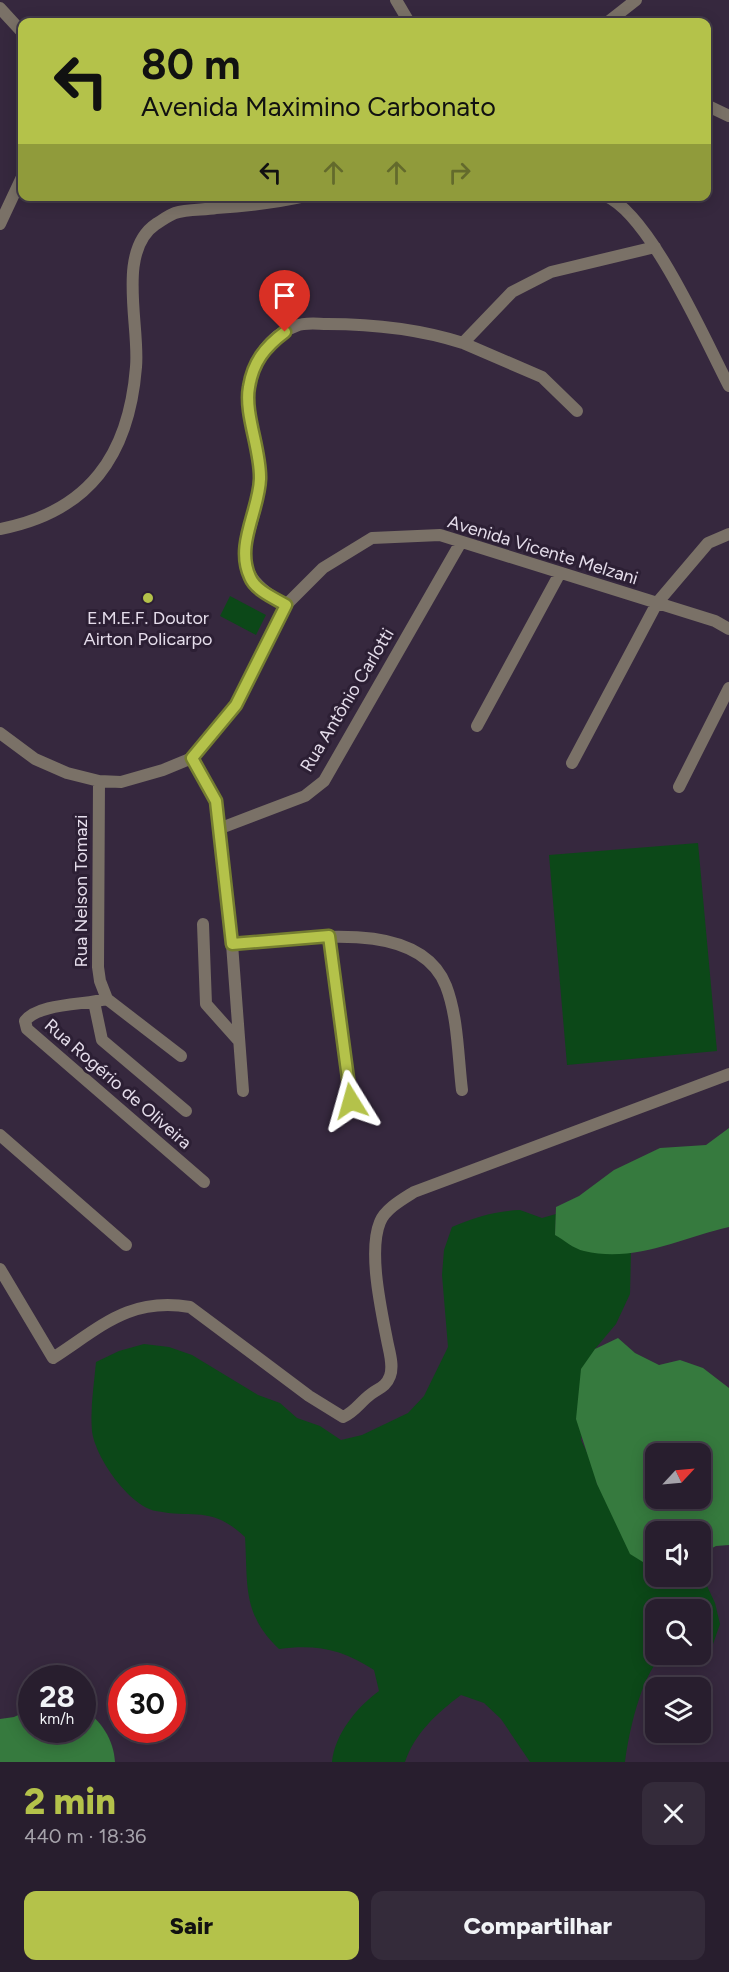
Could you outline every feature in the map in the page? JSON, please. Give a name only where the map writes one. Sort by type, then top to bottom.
[{"type":"street","points":[[396,0],[407,18]]},
{"type":"street","points":[[613,18],[636,0]]},
{"type":"street","points":[[0,8],[18,28]]},
{"type":"street","points":[[711,107],[729,116]]},
{"type":"street","points":[[0,224],[18,186]]},
{"type":"street","points":[[0,529],[59,510],[88,489],[113,457],[129,407],[136,366],[133,262],[142,240],[153,226],[176,213],[284,201]]},
{"type":"street","points":[[612,201],[625,211],[655,247],[729,386]]},
{"type":"street","points":[[462,344],[512,292],[551,272],[655,247]]},
{"type":"street","points":[[286,605],[251,580],[244,547],[254,519],[260,478],[248,390],[256,360],[270,343],[285,332],[296,326],[308,324],[358,324],[430,333],[542,377],[577,411]]},
{"type":"street","points":[[572,763],[657,603],[708,543],[729,534]]},
{"type":"street","name":"Avenida Vicente Melzani","points":[[0,733],[35,759],[67,773],[99,781],[122,782],[163,770],[192,758],[236,705],[286,605],[323,568],[372,538],[440,535],[715,621],[729,629]]},
{"type":"street","name":"Rua Antônio Carlotti","points":[[221,828],[305,796],[324,781],[461,542]]},
{"type":"street","points":[[477,726],[560,573]]},
{"type":"street","points":[[679,787],[729,688]]},
{"type":"street","points":[[192,758],[216,801],[221,828],[243,1091]]},
{"type":"street","name":"Rua Nelson Tomazi","points":[[99,781],[99,966],[100,981],[107,999]]},
{"type":"street","points":[[203,924],[206,1004],[239,1041]]},
{"type":"street","points":[[232,944],[329,936],[391,942],[421,955],[445,984],[450,999],[462,1090]]},
{"type":"street","points":[[329,936],[351,1101]]},
{"type":"street","points":[[107,999],[181,1056]]},
{"type":"street","name":"Rua Rogério de Oliveira","points":[[107,999],[42,1010],[30,1015],[25,1021],[27,1029],[204,1182]]},
{"type":"street","points":[[94,1002],[102,1040],[186,1111]]},
{"type":"street","points":[[0,1269],[53,1358],[134,1308],[167,1304],[190,1307],[309,1396],[343,1417],[351,1413],[371,1394],[383,1388],[391,1375],[391,1360],[377,1288],[376,1262],[380,1219],[391,1209],[414,1192],[729,1074]]},
{"type":"street","points":[[0,1135],[126,1245]]},
{"type":"green space","points":[[230,596],[266,615],[256,635],[220,616]]},
{"type":"green space","points":[[698,843],[717,1051],[567,1065],[549,855]]},
{"type":"green space","points":[[729,1128],[729,1227],[658,1248],[621,1254],[580,1250],[555,1235],[556,1207],[579,1196],[614,1170],[660,1148],[706,1145]]},
{"type":"green space","points":[[520,1210],[542,1218],[556,1214],[555,1235],[631,1252],[630,1294],[616,1324],[595,1349],[581,1440],[592,1463],[597,1484],[645,1558],[645,1587],[708,1587],[715,1603],[720,1624],[711,1647],[711,1599],[645,1599],[645,1665],[655,1665],[648,1677],[645,1677],[633,1720],[625,1762],[530,1762],[501,1719],[484,1703],[461,1695],[428,1724],[415,1742],[405,1762],[332,1762],[337,1741],[348,1722],[362,1705],[379,1691],[374,1670],[351,1657],[328,1650],[305,1647],[279,1649],[258,1623],[249,1598],[245,1537],[233,1527],[212,1517],[156,1511],[146,1507],[135,1500],[115,1479],[99,1454],[92,1431],[96,1362],[119,1351],[144,1344],[169,1347],[192,1355],[258,1395],[280,1403],[297,1418],[320,1426],[341,1440],[362,1435],[408,1413],[424,1396],[448,1347],[442,1275],[444,1250],[452,1227],[485,1215]]},
{"type":"green space","points":[[618,1338],[635,1353],[659,1365],[680,1360],[703,1368],[729,1388],[729,1545],[711,1549],[711,1521],[645,1521],[645,1563],[630,1554],[597,1484],[576,1419],[581,1369],[595,1349]]},
{"type":"green space","points":[[18,1715],[18,1743],[96,1743],[96,1720],[108,1736],[115,1762],[0,1762],[0,1719]]},
{"type":"place","name":"E.M.E.F. Doutor Airton Policarpo","points":[[148,598]]},
{"type":"route","points":[[285,332],[270,343],[256,360],[248,390],[260,478],[254,519],[244,547],[251,580],[268,595],[286,605],[236,705],[192,758],[216,801],[221,828],[232,944],[329,936],[351,1101]]}]
